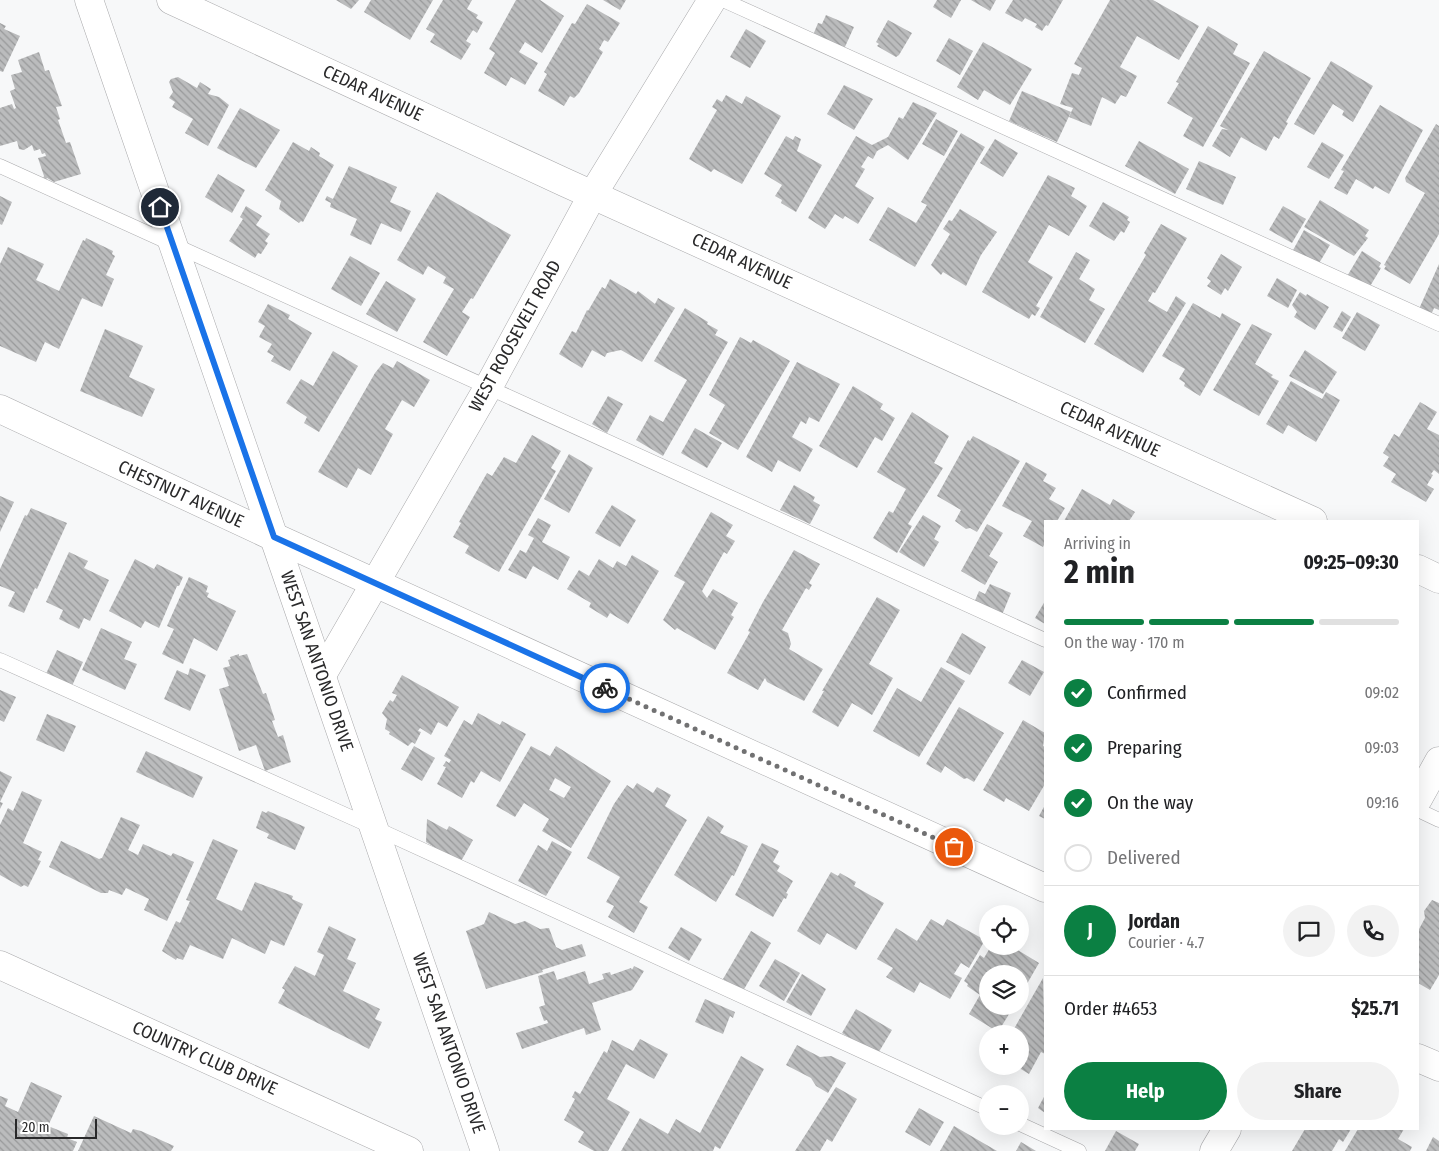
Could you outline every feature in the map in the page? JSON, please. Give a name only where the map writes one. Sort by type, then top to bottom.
[{"type":"street","name":"WEST SAN ANTONIO DRIVE","points":[[89,0],[485,1151]]},
{"type":"street","name":"CEDAR AVENUE","points":[[171,0],[1311,520]]},
{"type":"street","name":"WEST ROOSEVELT ROAD","points":[[322,675],[489,386],[593,194],[712,0]]},
{"type":"street","name":"CHESTNUT AVENUE","points":[[0,409],[274,537],[1044,888]]},
{"type":"street","points":[[1419,569],[1439,579]]},
{"type":"street","points":[[1419,797],[1439,761]]},
{"type":"street","name":"COUNTRY CLUB DRIVE","points":[[0,965],[409,1151]]},
{"type":"street","points":[[1419,1058],[1439,1068]]},
{"type":"street","points":[[1214,1151],[1226,1130]]},
{"type":"lane","points":[[723,0],[1439,324]]},
{"type":"lane","points":[[0,166],[489,386],[1044,640]]},
{"type":"lane","points":[[0,660],[375,828],[979,1105]]},
{"type":"lane","points":[[1419,810],[1439,820]]},
{"type":"lane","points":[[1029,1128],[1078,1151]]},
{"type":"building","points":[[336,0],[359,0],[351,9]]},
{"type":"building","points":[[371,0],[433,0],[410,40],[364,12]]},
{"type":"building","points":[[443,0],[472,0],[467,9],[478,15],[476,18],[483,22],[477,33],[473,30],[466,41],[471,44],[461,60],[430,42],[435,34],[426,29]]},
{"type":"building","points":[[516,0],[540,0],[564,16],[542,53],[525,42],[519,52],[538,63],[525,85],[511,77],[506,86],[484,73],[495,53],[489,49]]},
{"type":"building","points":[[603,0],[626,0],[620,10]]},
{"type":"building","points":[[937,0],[961,0],[951,18],[933,7]]},
{"type":"building","points":[[971,0],[996,0],[990,11]]},
{"type":"building","points":[[1013,0],[1063,0],[1048,26],[1046,25],[1042,31],[1035,27],[1037,24],[1025,18],[1022,22],[1005,13]]},
{"type":"building","points":[[1110,0],[1153,0],[1199,26],[1179,60],[1137,36],[1120,67],[1137,76],[1126,97],[1121,95],[1115,104],[1102,97],[1091,126],[1069,117],[1073,108],[1060,104],[1072,73],[1079,75],[1082,68],[1074,64]]},
{"type":"building","points":[[587,4],[620,23],[608,42],[604,40],[599,49],[603,52],[579,93],[574,98],[570,96],[564,106],[538,91],[547,74],[544,72],[572,23],[575,24]]},
{"type":"building","points":[[826,15],[854,27],[844,49],[813,35],[818,23],[822,24]]},
{"type":"building","points":[[888,20],[912,33],[896,57],[877,46],[879,44],[876,42]]},
{"type":"building","points":[[0,23],[6,26],[4,29],[20,36],[3,72],[0,71]]},
{"type":"building","points":[[1208,26],[1238,44],[1233,54],[1250,63],[1203,147],[1183,136],[1193,118],[1167,103],[1179,83],[1176,82]]},
{"type":"building","points":[[746,29],[766,41],[750,68],[730,57]]},
{"type":"building","points":[[949,38],[973,51],[960,75],[936,61]]},
{"type":"building","points":[[983,42],[1032,69],[1010,105],[984,90],[978,100],[957,87]]},
{"type":"building","points":[[1264,51],[1311,78],[1286,122],[1288,123],[1279,139],[1274,136],[1266,151],[1241,137],[1230,157],[1212,146],[1222,129],[1228,130],[1220,126]]},
{"type":"building","points":[[39,52],[45,71],[49,70],[62,106],[56,107],[60,119],[58,120],[66,143],[70,142],[81,174],[54,182],[47,178],[45,181],[43,179],[44,176],[38,158],[46,156],[45,153],[42,154],[40,149],[34,151],[32,145],[24,150],[19,149],[17,141],[0,146],[0,108],[12,104],[14,109],[16,108],[10,91],[15,89],[11,75],[22,72],[18,60]]},
{"type":"building","points":[[1331,61],[1373,86],[1353,122],[1342,115],[1344,111],[1333,104],[1314,135],[1294,124]]},
{"type":"building","points":[[178,77],[197,88],[200,82],[211,89],[208,94],[219,97],[229,105],[208,146],[185,133],[193,119],[172,107],[175,102],[169,98],[173,92],[169,82],[171,79]]},
{"type":"building","points":[[844,85],[873,99],[854,130],[827,114]]},
{"type":"building","points":[[1022,91],[1071,112],[1057,142],[1009,121]]},
{"type":"building","points":[[726,95],[742,104],[746,96],[781,116],[742,184],[714,169],[711,172],[689,159],[717,110],[712,107],[717,99],[722,102]]},
{"type":"building","points":[[913,102],[937,113],[908,160],[888,145],[877,151],[873,159],[868,156],[861,167],[865,169],[855,186],[874,198],[858,224],[845,216],[843,219],[835,214],[825,229],[808,218],[856,136],[872,145],[888,137],[899,117],[903,119]]},
{"type":"building","points":[[1380,105],[1423,130],[1389,194],[1375,186],[1373,189],[1356,179],[1347,195],[1334,188],[1344,171],[1341,170]]},
{"type":"building","points":[[240,108],[280,130],[256,168],[217,148]]},
{"type":"building","points":[[936,119],[958,131],[944,156],[922,144]]},
{"type":"building","points":[[1436,124],[1439,126],[1439,234],[1410,284],[1384,269],[1386,266],[1384,265],[1425,193],[1406,182],[1405,178]]},
{"type":"building","points":[[961,133],[985,147],[915,267],[869,240],[888,207],[916,223],[927,205],[921,202]]},
{"type":"building","points":[[786,136],[793,140],[795,136],[801,139],[797,151],[822,165],[796,212],[781,203],[782,200],[775,196],[782,185],[764,174]]},
{"type":"building","points":[[995,139],[1018,153],[1003,177],[980,163]]},
{"type":"building","points":[[1139,141],[1189,169],[1175,194],[1125,166]]},
{"type":"building","points":[[293,142],[309,151],[311,147],[320,153],[319,156],[334,165],[303,222],[299,223],[279,209],[281,201],[265,190]]},
{"type":"building","points":[[1322,142],[1344,155],[1329,179],[1307,167]]},
{"type":"building","points":[[1199,161],[1236,177],[1223,205],[1186,189]]},
{"type":"building","points":[[349,166],[397,187],[390,202],[411,211],[401,232],[381,223],[371,245],[350,235],[357,219],[330,207],[331,203],[325,200],[327,196],[333,199]]},
{"type":"building","points":[[218,174],[245,190],[232,213],[205,197]]},
{"type":"building","points":[[1048,175],[1075,188],[1071,196],[1087,206],[1069,236],[1049,225],[1028,262],[1053,277],[1036,306],[1040,308],[1035,316],[1032,314],[1029,319],[982,292]]},
{"type":"building","points":[[437,192],[511,235],[473,299],[471,298],[462,312],[470,317],[447,356],[423,342],[454,289],[443,283],[446,277],[428,266],[423,275],[397,260]]},
{"type":"building","points":[[0,196],[12,202],[2,225],[0,224]]},
{"type":"building","points":[[1320,200],[1369,230],[1365,236],[1368,238],[1354,256],[1304,227]]},
{"type":"building","points":[[1103,202],[1129,217],[1127,220],[1130,222],[1124,233],[1121,231],[1114,241],[1089,226]]},
{"type":"building","points":[[246,206],[262,216],[256,225],[270,234],[265,241],[268,243],[261,254],[258,253],[255,258],[229,241],[243,219],[240,217]]},
{"type":"building","points":[[1283,206],[1306,219],[1292,243],[1269,230]]},
{"type":"building","points":[[960,209],[997,232],[981,255],[966,286],[943,272],[941,275],[931,265],[950,234],[943,229],[949,220],[952,221]]},
{"type":"building","points":[[1161,224],[1187,238],[1155,293],[1153,292],[1148,301],[1167,312],[1176,296],[1186,303],[1143,373],[1094,344],[1146,255],[1144,253]]},
{"type":"building","points":[[1304,230],[1330,245],[1318,265],[1292,252]]},
{"type":"building","points":[[86,238],[113,251],[112,254],[115,256],[106,275],[114,279],[102,307],[82,298],[59,349],[45,342],[36,362],[0,346],[0,264],[8,247],[44,264],[36,280],[59,291],[83,240],[85,241]]},
{"type":"building","points":[[1362,251],[1381,263],[1379,267],[1381,268],[1369,288],[1346,278]]},
{"type":"building","points":[[1076,252],[1090,260],[1079,279],[1095,289],[1089,300],[1105,309],[1085,343],[1040,317]]},
{"type":"building","points":[[1221,254],[1242,267],[1228,291],[1225,288],[1221,295],[1207,286],[1211,281],[1207,278]]},
{"type":"building","points":[[350,256],[380,273],[361,306],[331,289]]},
{"type":"building","points":[[1439,264],[1439,310],[1434,308],[1431,315],[1419,309]]},
{"type":"building","points":[[1277,278],[1297,290],[1288,308],[1267,296]]},
{"type":"building","points":[[610,279],[636,294],[638,291],[655,304],[658,298],[675,308],[642,362],[621,350],[607,353],[605,357],[592,350],[582,368],[559,354],[572,331],[576,333],[587,310],[602,287],[605,289]]},
{"type":"building","points":[[386,281],[416,299],[397,332],[366,314]]},
{"type":"building","points":[[1300,292],[1329,307],[1315,330],[1294,317],[1297,312],[1292,305]]},
{"type":"building","points":[[1193,303],[1220,318],[1222,313],[1241,324],[1200,396],[1184,386],[1185,383],[1179,379],[1185,369],[1162,356]]},
{"type":"building","points":[[268,304],[290,315],[288,319],[312,333],[290,371],[271,361],[274,356],[267,352],[272,344],[259,337],[265,326],[258,322]]},
{"type":"building","points":[[685,308],[708,322],[707,324],[718,330],[715,335],[728,342],[663,456],[636,440],[650,415],[663,422],[687,380],[654,361]]},
{"type":"building","points":[[1342,311],[1351,317],[1342,332],[1333,327]]},
{"type":"building","points":[[1357,312],[1380,325],[1365,351],[1342,338]]},
{"type":"building","points":[[1252,324],[1272,334],[1255,364],[1279,381],[1259,416],[1213,390]]},
{"type":"building","points":[[105,329],[143,346],[129,377],[155,389],[142,417],[80,391]]},
{"type":"building","points":[[740,337],[751,343],[753,340],[790,361],[738,450],[709,433],[725,405],[709,395]]},
{"type":"building","points":[[1305,350],[1337,372],[1323,394],[1289,376]]},
{"type":"building","points":[[333,351],[358,366],[319,432],[304,423],[307,417],[286,403],[301,379],[313,386]]},
{"type":"building","points":[[397,361],[430,380],[414,407],[402,400],[385,429],[393,434],[371,475],[358,468],[347,488],[318,472],[375,373],[383,363],[393,368]]},
{"type":"building","points":[[797,362],[840,384],[819,422],[809,417],[806,424],[801,421],[792,437],[813,449],[800,472],[778,460],[772,472],[746,457]]},
{"type":"building","points":[[1291,381],[1322,399],[1326,392],[1340,400],[1316,442],[1288,425],[1283,434],[1266,424]]},
{"type":"building","points":[[853,386],[883,404],[880,409],[895,418],[882,441],[875,437],[857,468],[819,446]]},
{"type":"building","points":[[608,396],[623,404],[607,433],[592,424]]},
{"type":"building","points":[[1420,402],[1437,412],[1427,429],[1439,435],[1439,474],[1434,470],[1431,474],[1433,475],[1427,485],[1434,489],[1426,502],[1391,482],[1396,474],[1383,466],[1389,457],[1383,453],[1394,434],[1399,437]]},
{"type":"building","points":[[912,412],[949,436],[934,463],[943,468],[908,524],[912,526],[897,553],[873,538],[889,511],[893,513],[906,489],[877,472]]},
{"type":"building","points":[[695,428],[722,443],[707,468],[681,453]]},
{"type":"building","points":[[532,435],[561,451],[551,468],[556,471],[499,572],[465,553],[469,546],[453,537],[461,523],[459,522],[487,473],[492,476],[504,457],[516,463]]},
{"type":"building","points":[[973,436],[1020,461],[977,532],[970,528],[966,529],[955,521],[961,510],[937,496],[968,440],[970,441]]},
{"type":"building","points":[[569,454],[593,468],[569,513],[544,499]]},
{"type":"building","points":[[1026,462],[1047,474],[1043,481],[1056,488],[1049,499],[1065,508],[1058,520],[1044,520],[1043,547],[1023,536],[1032,521],[1002,506]]},
{"type":"building","points":[[794,485],[815,497],[813,501],[820,505],[810,524],[780,510]]},
{"type":"building","points":[[1082,489],[1110,505],[1113,499],[1135,512],[1130,520],[1065,520]]},
{"type":"building","points":[[0,496],[14,502],[0,532]]},
{"type":"building","points":[[612,505],[636,520],[620,547],[595,533]]},
{"type":"building","points":[[31,508],[67,523],[24,613],[8,606],[15,592],[0,586],[0,569],[25,515],[27,516]]},
{"type":"building","points":[[711,512],[733,525],[726,536],[735,541],[727,554],[724,552],[702,591],[707,598],[713,589],[738,603],[731,615],[734,617],[715,650],[677,628],[675,630],[663,620],[685,582],[674,576]]},
{"type":"building","points":[[923,515],[941,526],[934,539],[939,542],[924,567],[899,552]]},
{"type":"building","points":[[538,518],[551,525],[542,542],[570,557],[558,580],[533,566],[526,579],[508,570],[520,550],[526,553],[534,538],[528,535]]},
{"type":"building","points":[[987,524],[1003,533],[989,556],[998,562],[985,585],[961,571]]},
{"type":"building","points":[[794,550],[820,564],[809,583],[812,585],[809,590],[806,588],[782,630],[788,633],[791,644],[789,649],[823,669],[804,701],[767,682],[765,678],[758,690],[727,673],[750,632],[748,631],[763,602]]},
{"type":"building","points":[[69,552],[88,561],[84,568],[109,580],[90,621],[84,618],[79,629],[59,619],[63,610],[46,602]]},
{"type":"building","points":[[632,555],[659,571],[628,624],[610,613],[607,618],[589,607],[591,603],[567,589],[579,570],[589,576],[599,559],[613,568],[617,561],[626,566]]},
{"type":"building","points":[[135,559],[154,569],[157,564],[183,577],[179,586],[177,586],[159,628],[145,621],[141,628],[109,611]]},
{"type":"building","points":[[189,577],[208,586],[206,592],[209,593],[207,597],[236,611],[217,651],[194,638],[183,664],[162,654],[174,629],[167,626]]},
{"type":"building","points":[[990,584],[1011,593],[1002,615],[974,603],[979,591],[985,594]]},
{"type":"building","points":[[877,597],[900,610],[869,664],[893,678],[872,715],[852,703],[838,727],[812,712],[824,691],[822,691]]},
{"type":"building","points":[[1044,603],[1044,623],[1035,618]]},
{"type":"building","points":[[101,628],[132,642],[124,659],[137,664],[125,690],[82,670]]},
{"type":"building","points":[[962,633],[986,647],[970,675],[946,662]]},
{"type":"building","points":[[57,650],[83,662],[71,688],[45,676]]},
{"type":"building","points":[[239,654],[239,656],[247,654],[263,694],[266,693],[275,720],[272,721],[278,737],[283,735],[291,762],[265,771],[256,745],[239,751],[219,689],[229,686],[223,668],[230,666],[228,660],[231,659],[230,657]]},
{"type":"building","points":[[1022,660],[1044,672],[1030,696],[1008,683]]},
{"type":"building","points":[[941,667],[965,681],[919,757],[873,731],[897,688],[921,702]]},
{"type":"building","points":[[190,668],[206,675],[190,711],[164,699],[177,670],[188,675]]},
{"type":"building","points":[[402,675],[459,707],[447,727],[438,722],[431,735],[420,728],[418,731],[421,732],[415,744],[412,742],[408,746],[389,734],[390,732],[385,729],[387,719],[382,713],[390,700],[393,702],[397,695],[392,693]]},
{"type":"building","points":[[0,690],[16,697],[4,722],[0,720]]},
{"type":"building","points":[[959,707],[1004,733],[974,782],[967,778],[964,779],[945,766],[941,773],[926,764]]},
{"type":"building","points":[[478,713],[500,725],[502,721],[526,734],[500,782],[481,771],[474,783],[471,781],[462,798],[437,784],[446,767],[443,766],[446,761],[449,763],[451,760],[444,756],[464,720],[472,725]]},
{"type":"building","points":[[47,714],[76,726],[64,752],[36,740]]},
{"type":"building","points":[[1023,720],[1044,732],[1044,786],[1029,811],[1006,798],[1004,802],[983,790]]},
{"type":"building","points":[[414,746],[435,758],[422,781],[401,769]]},
{"type":"building","points":[[531,746],[550,756],[556,746],[611,781],[571,848],[542,831],[549,819],[524,803],[515,817],[496,806]],"holes":[[[555,778],[571,787],[564,798],[549,790]]]},
{"type":"building","points":[[146,751],[203,777],[193,798],[136,772]]},
{"type":"building","points":[[0,771],[12,777],[0,802]]},
{"type":"building","points":[[637,783],[653,793],[657,787],[671,795],[665,806],[687,820],[639,902],[648,907],[634,933],[608,917],[614,906],[606,902],[620,877],[587,858],[614,804],[627,785],[633,789]]},
{"type":"building","points":[[22,791],[42,800],[23,843],[42,852],[38,860],[41,861],[28,887],[24,885],[21,887],[0,875],[0,825],[8,808],[13,811]]},
{"type":"building","points":[[1044,807],[1044,818],[1039,816]]},
{"type":"building","points":[[262,811],[266,813],[268,811],[305,827],[295,850],[267,838],[269,834],[256,828]]},
{"type":"building","points":[[708,816],[724,826],[720,833],[748,846],[734,876],[732,875],[716,902],[674,875]]},
{"type":"building","points":[[121,817],[140,825],[128,850],[138,855],[143,844],[171,856],[173,853],[194,862],[167,921],[144,910],[149,899],[126,888],[122,895],[109,890],[108,893],[101,893],[49,867],[61,841],[99,859],[102,858]]},
{"type":"building","points":[[427,819],[447,830],[449,826],[473,840],[460,863],[426,842]]},
{"type":"building","points":[[213,839],[238,850],[216,899],[242,911],[255,882],[293,896],[292,899],[303,904],[284,946],[271,940],[265,954],[232,938],[223,959],[190,945],[183,960],[177,958],[176,960],[162,951],[176,921],[180,923],[190,901],[186,900]]},
{"type":"building","points":[[552,841],[572,852],[546,896],[518,881],[538,845],[547,851]]},
{"type":"building","points":[[762,843],[779,851],[773,862],[780,866],[777,871],[793,881],[786,893],[788,894],[786,899],[784,898],[773,917],[735,895]]},
{"type":"building","points":[[831,872],[838,876],[840,873],[856,882],[854,886],[884,903],[856,950],[827,933],[820,945],[797,931]]},
{"type":"building","points":[[1432,900],[1439,903],[1439,975],[1430,990],[1419,984],[1419,929],[1425,918],[1424,911]]},
{"type":"building","points":[[489,912],[515,924],[525,921],[540,929],[549,928],[556,947],[562,950],[582,944],[586,956],[542,970],[543,972],[486,989],[466,931],[484,924]]},
{"type":"building","points":[[931,919],[943,926],[947,919],[979,937],[979,950],[969,968],[961,963],[954,974],[962,978],[950,999],[920,982],[914,993],[886,977],[893,968],[877,959],[896,928],[917,941]]},
{"type":"building","points":[[329,926],[356,939],[347,959],[356,963],[343,991],[380,1009],[375,1019],[382,1022],[369,1049],[278,1003],[285,990],[282,988],[295,966],[315,976],[324,955],[317,952]]},
{"type":"building","points":[[681,927],[702,939],[689,961],[668,948]]},
{"type":"building","points":[[751,931],[771,943],[743,991],[723,979]]},
{"type":"building","points":[[980,955],[984,958],[986,955],[1026,955],[1039,963],[1029,980],[1029,965],[979,965],[979,994],[967,986],[968,984],[964,981]]},
{"type":"building","points":[[775,959],[800,973],[784,1001],[759,986]]},
{"type":"building","points":[[634,966],[644,971],[632,990],[592,1003],[601,1030],[586,1035],[584,1028],[522,1049],[516,1033],[548,1023],[547,1020],[544,1021],[539,1007],[545,1005],[538,976],[554,971],[557,980],[585,971],[589,984],[604,979],[602,974],[610,972],[611,975],[631,968],[632,970]]},
{"type":"building","points":[[802,974],[826,989],[811,1016],[786,1002]]},
{"type":"building","points":[[1043,978],[1044,1054],[1041,1052],[1029,1074],[1029,1025],[1016,1025],[1022,1015],[1029,1015],[1029,1002]]},
{"type":"building","points":[[979,997],[979,1015],[1008,1015],[1002,1025],[987,1025],[969,1014]]},
{"type":"building","points":[[705,999],[735,1012],[733,1018],[730,1016],[723,1034],[695,1022]]},
{"type":"building","points":[[856,1009],[892,1030],[877,1055],[842,1033]]},
{"type":"building","points":[[640,1039],[668,1054],[654,1079],[626,1064],[607,1099],[630,1112],[608,1151],[594,1151],[578,1142],[584,1132],[564,1120],[575,1099],[572,1097],[575,1091],[580,1094],[604,1051],[607,1053],[612,1040],[633,1051]]},
{"type":"building","points":[[797,1045],[820,1057],[831,1056],[846,1063],[828,1093],[816,1086],[811,1078],[786,1065]]},
{"type":"building","points":[[741,1056],[764,1069],[720,1149],[715,1146],[713,1151],[621,1151],[640,1118],[668,1134],[676,1119],[700,1133]]},
{"type":"building","points":[[31,1082],[62,1096],[48,1126],[68,1134],[67,1138],[77,1142],[73,1151],[0,1151],[0,1096],[8,1099],[5,1106],[18,1112]]},
{"type":"building","points":[[836,1087],[857,1099],[832,1142],[827,1139],[820,1151],[795,1151]]},
{"type":"building","points":[[1044,1097],[1044,1112],[1038,1108]]},
{"type":"building","points":[[919,1108],[944,1122],[930,1146],[905,1132]]},
{"type":"building","points":[[94,1116],[131,1133],[133,1129],[141,1131],[174,1146],[171,1151],[78,1151]]},
{"type":"building","points":[[954,1126],[997,1151],[940,1151]]},
{"type":"building","points":[[1304,1130],[1350,1130],[1343,1142],[1339,1139],[1332,1151],[1292,1151]]},
{"type":"building","points":[[1357,1130],[1403,1130],[1398,1139],[1412,1147],[1410,1151],[1345,1151]]},
{"type":"building","points":[[1116,1131],[1139,1144],[1135,1151],[1105,1151]]},
{"type":"building","points":[[1433,1137],[1439,1141],[1439,1151],[1426,1151]]},
{"type":"building","points":[[1021,1142],[1036,1151],[1016,1151]]},
{"type":"way so far","points":[[605,688],[954,847]]},
{"type":"route","points":[[160,207],[274,537],[605,688]]}]
